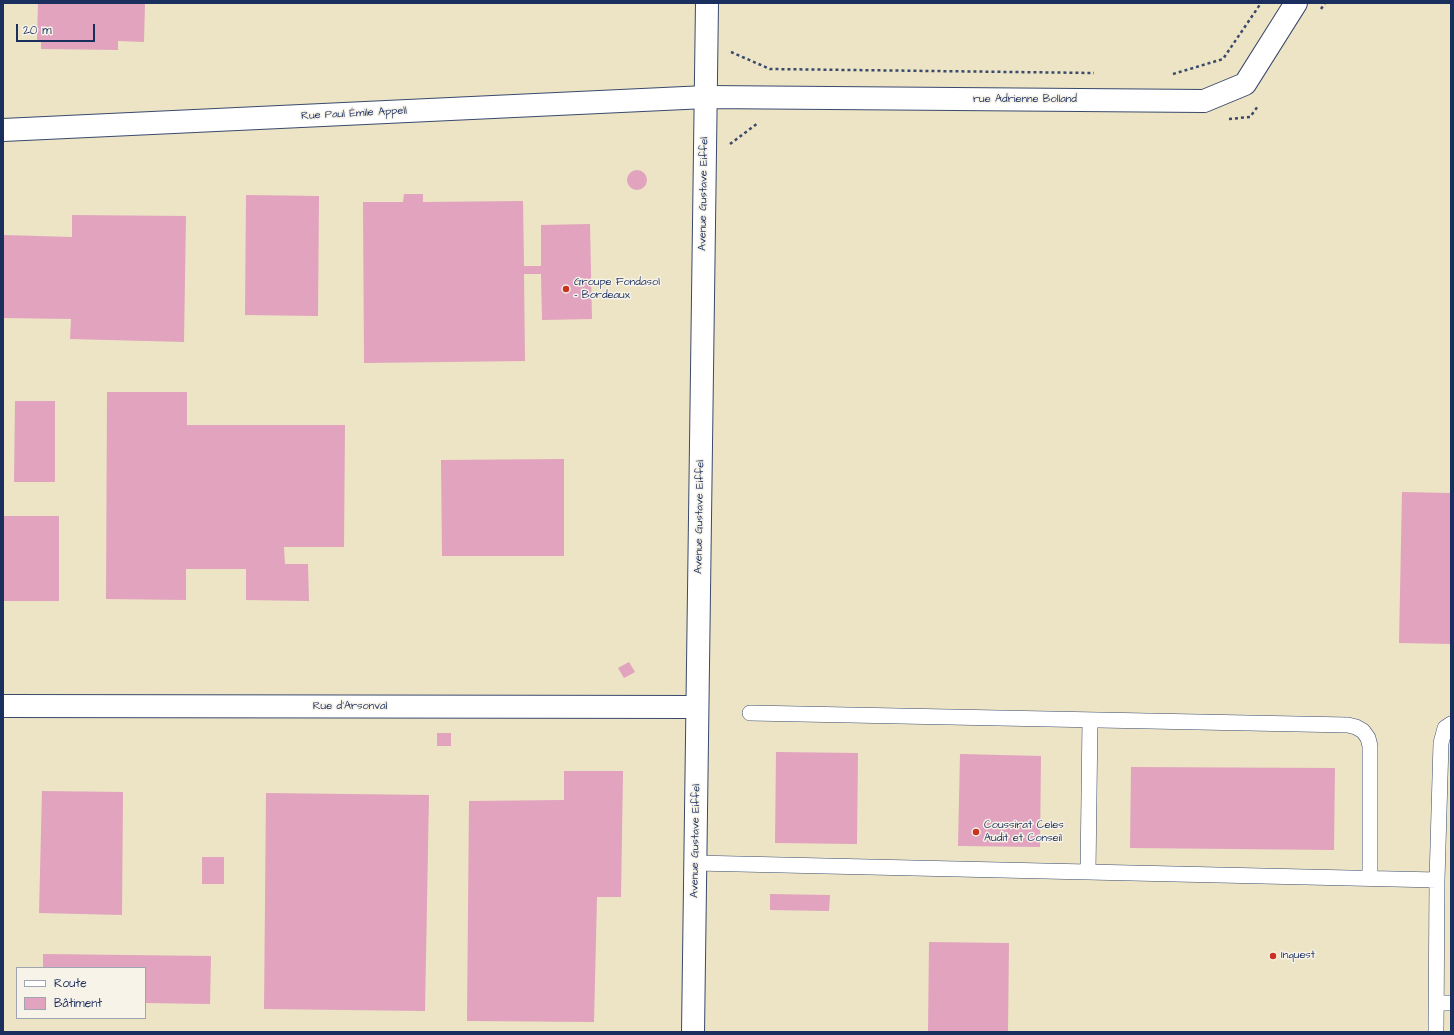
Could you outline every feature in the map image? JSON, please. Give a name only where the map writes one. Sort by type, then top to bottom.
[{"type":"street","name":"Avenue Gustave Eiffel","points":[[693,1032],[707,3]]},
{"type":"street","name":"rue Adrienne Bolland","points":[[706,97],[1204,101],[1245,84],[1296,3]]},
{"type":"street","name":"Rue Paul Émile Appell","points":[[3,130],[706,97]]},
{"type":"street","name":"Rue d'Arsonval","points":[[3,706],[697,707]]},
{"type":"lane","points":[[750,714],[1340,725],[1356,727],[1363,731],[1368,738],[1370,746],[1370,878]]},
{"type":"lane","points":[[1088,872],[1090,720]]},
{"type":"lane","points":[[1436,1032],[1437,880],[1445,778],[1440,744],[1445,728],[1451,724]]},
{"type":"lane","points":[[695,863],[1437,880]]},
{"type":"lane","points":[[1436,1003],[1451,1003]]},
{"type":"path","points":[[1167,74],[1175,74],[1223,59],[1261,3]]},
{"type":"path","points":[[732,52],[770,68],[1097,73]]},
{"type":"building","points":[[38,3],[145,3],[144,42],[118,41],[118,50],[41,49],[41,40],[37,40]]},
{"type":"building","points":[[637,170],[644,173],[647,180],[644,187],[637,190],[630,187],[627,180],[630,173]]},
{"type":"building","points":[[404,194],[423,194],[423,202],[523,201],[524,266],[541,266],[541,225],[590,224],[592,319],[542,320],[541,274],[524,274],[525,361],[364,363],[363,202],[403,202]]},
{"type":"building","points":[[246,195],[319,196],[318,316],[245,315]]},
{"type":"building","points":[[72,215],[186,216],[184,342],[70,339],[71,319],[3,318],[3,235],[72,237]]},
{"type":"building","points":[[107,392],[187,392],[187,425],[345,425],[344,547],[284,547],[285,564],[308,564],[309,601],[246,600],[246,569],[186,569],[186,600],[106,599]]},
{"type":"building","points":[[15,401],[55,401],[55,482],[14,482]]},
{"type":"building","points":[[564,459],[564,556],[442,556],[441,460]]},
{"type":"building","points":[[1402,492],[1451,493],[1451,644],[1399,643]]},
{"type":"building","points":[[3,516],[59,516],[59,601],[3,601]]},
{"type":"building","points":[[629,662],[635,672],[624,678],[618,668]]},
{"type":"building","points":[[437,733],[451,733],[451,746],[437,746]]},
{"type":"building","points":[[776,752],[858,753],[857,844],[775,843]]},
{"type":"building","points":[[960,754],[1041,756],[1040,847],[958,846]]},
{"type":"building","points":[[1131,767],[1335,768],[1334,850],[1130,848]]},
{"type":"building","points":[[564,771],[623,771],[621,897],[597,897],[594,1022],[467,1021],[469,801],[564,800]]},
{"type":"building","points":[[42,791],[123,792],[122,915],[39,913]]},
{"type":"building","points":[[266,793],[429,795],[425,1011],[264,1009]]},
{"type":"building","points":[[202,857],[224,857],[224,884],[202,884]]},
{"type":"building","points":[[770,894],[830,895],[829,911],[770,910]]},
{"type":"building","points":[[929,942],[1009,943],[1008,1032],[928,1032]]},
{"type":"building","points":[[43,954],[211,956],[210,1004],[146,1003],[146,967],[43,967]]},
{"type":"place","name":"Groupe Fondasol - Bordeaux","points":[[566,289]]},
{"type":"place","name":"Coussirat Celes Audit et Conseil","points":[[976,832]]},
{"type":"place","name":"Inquest","points":[[1273,956]]}]
